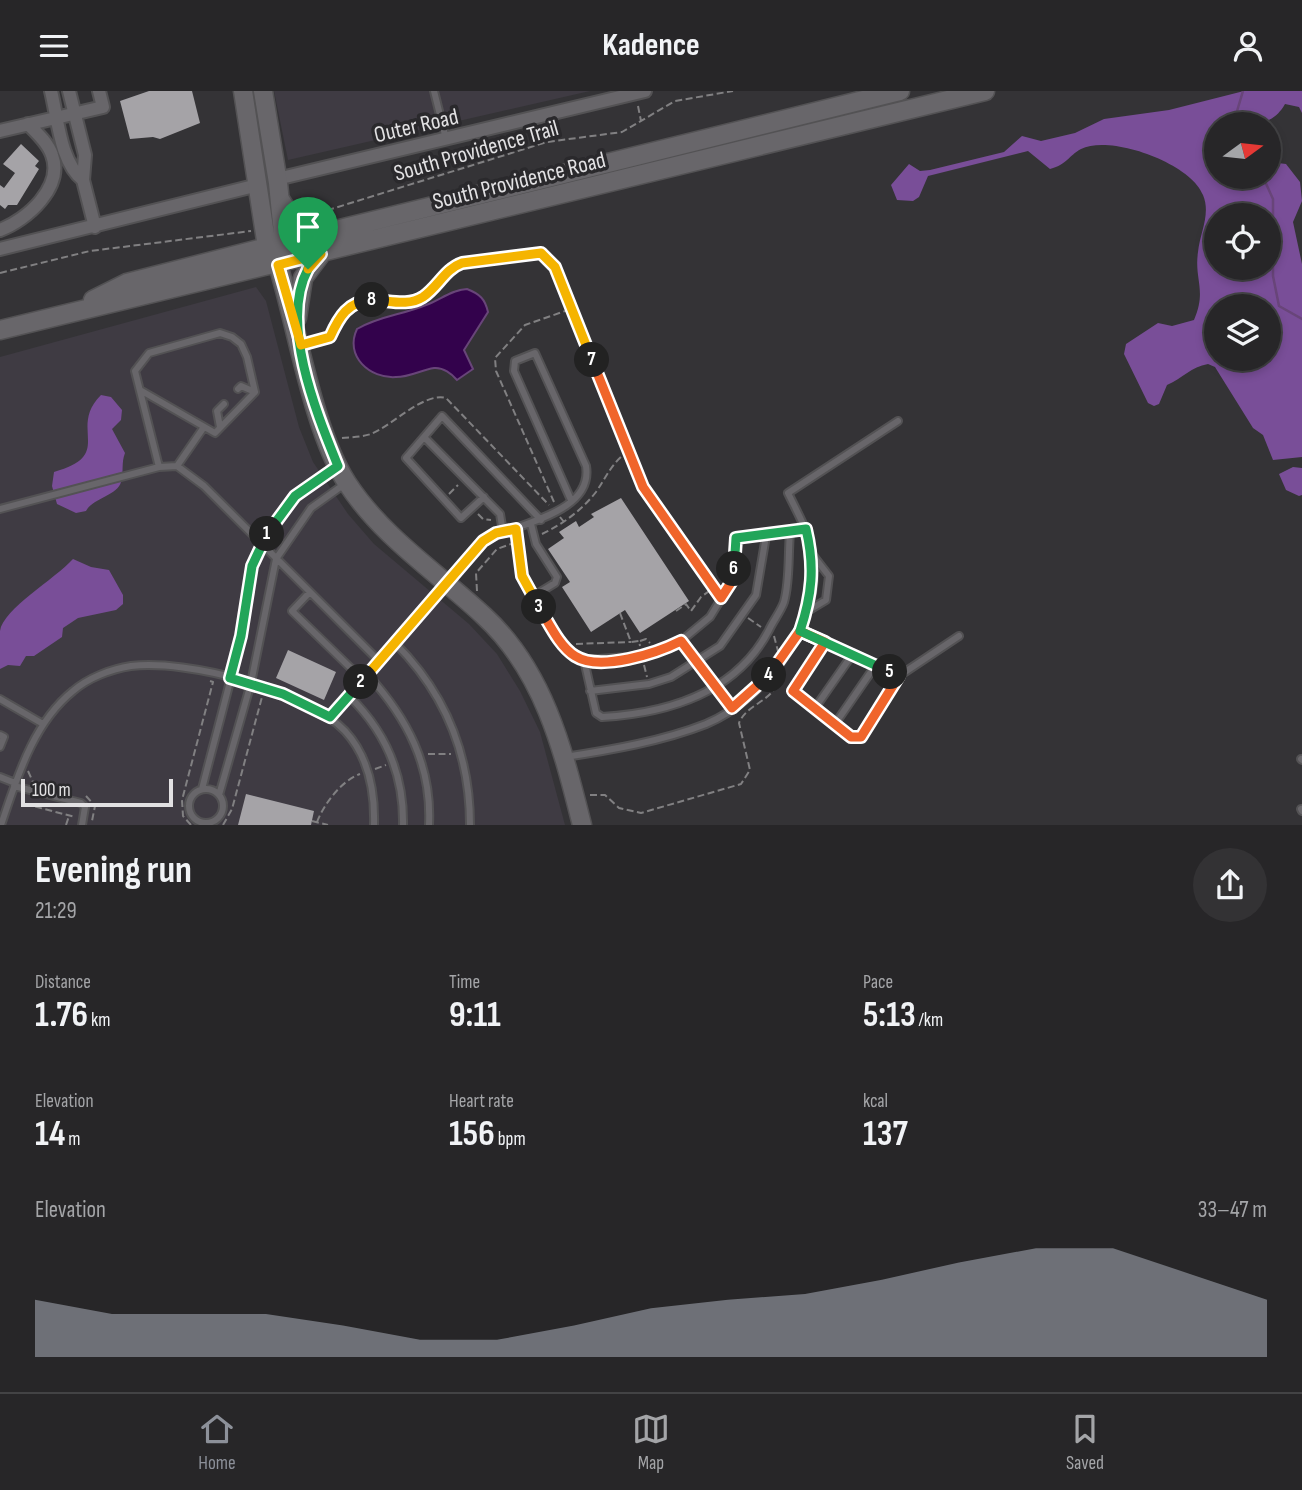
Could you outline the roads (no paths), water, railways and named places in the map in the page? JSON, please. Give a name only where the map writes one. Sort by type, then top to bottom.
[{"type":"main road","points":[[243,91],[258,185],[278,265],[328,441],[342,474],[373,517],[486,618],[521,659],[546,703],[582,825]]},
{"type":"main road","points":[[263,91],[279,198],[275,245]]},
{"type":"main road","name":"South Providence Road","points":[[64,313],[127,283],[900,91]]},
{"type":"main road","name":"South Providence Road","points":[[0,330],[278,265],[985,91]]},
{"type":"main road","points":[[279,198],[287,211],[309,226],[345,228]]},
{"type":"main road","points":[[298,337],[303,278],[321,254]]},
{"type":"street","points":[[51,91],[67,157],[74,174],[83,180]]},
{"type":"street","points":[[69,91],[85,155],[83,180],[95,227]]},
{"type":"street","points":[[0,131],[103,107],[99,91]]},
{"type":"street","name":"Outer Road","points":[[277,179],[631,93]]},
{"type":"street","points":[[0,230],[26,216],[47,191],[53,177],[55,168],[51,150],[28,124]]},
{"type":"street","points":[[0,249],[258,185]]},
{"type":"lane","points":[[434,91],[446,139]]},
{"type":"lane","points":[[159,467],[135,372],[149,353],[220,333],[232,337],[241,344],[247,357],[255,392]]},
{"type":"lane","points":[[330,717],[483,541],[541,520],[556,512],[571,500],[582,489],[588,476],[586,466],[535,353],[515,361],[514,372],[571,500]]},
{"type":"lane","points":[[238,389],[242,386],[255,392]]},
{"type":"lane","points":[[140,390],[215,433],[255,392]]},
{"type":"lane","points":[[220,428],[216,411],[224,404]]},
{"type":"lane","points":[[484,497],[461,518],[406,458],[442,416],[541,520]]},
{"type":"lane","points":[[564,757],[685,731],[709,723],[758,688],[780,664],[800,631],[813,579],[812,554],[806,529],[788,493],[898,421]]},
{"type":"lane","points":[[177,466],[204,427]]},
{"type":"lane","points":[[425,437],[484,497],[500,518],[503,532]]},
{"type":"lane","points":[[0,509],[159,467],[177,466],[204,486],[379,661]]},
{"type":"lane","points":[[202,789],[241,636],[252,566],[261,545],[279,514],[295,496],[342,474]]},
{"type":"lane","points":[[219,795],[212,789],[202,789],[192,795],[189,806],[193,817],[203,823],[215,821],[222,812],[219,795],[251,683],[276,559],[311,508],[342,474]]},
{"type":"lane","points":[[531,524],[536,544],[557,577],[555,583],[532,597]]},
{"type":"lane","points":[[516,529],[522,576],[532,597],[566,648],[584,660],[642,656],[681,641],[710,617],[734,578],[736,538],[806,529]]},
{"type":"lane","points":[[584,660],[596,713],[603,717],[635,715],[676,706],[715,688],[760,647],[784,602],[790,533]]},
{"type":"lane","points":[[590,691],[649,684],[696,664],[720,646],[756,595],[766,536]]},
{"type":"lane","points":[[806,613],[826,600],[829,576],[812,554]]},
{"type":"lane","points":[[309,593],[292,611],[396,708],[419,754],[426,776],[429,825]]},
{"type":"lane","points":[[800,631],[899,676]]},
{"type":"lane","points":[[825,642],[793,691],[851,737],[861,737],[899,676],[958,636]]},
{"type":"lane","points":[[681,641],[732,708]]},
{"type":"lane","points":[[395,643],[424,676],[453,724],[467,776],[470,825]]},
{"type":"lane","points":[[815,708],[852,655]]},
{"type":"lane","points":[[1,825],[15,785],[43,724],[73,691],[91,679],[129,666],[179,668],[251,683],[305,703],[330,717],[347,734],[362,756],[375,799],[374,825]]},
{"type":"lane","points":[[835,724],[875,666]]},
{"type":"lane","points":[[349,697],[378,730],[390,755],[399,778],[403,825]]},
{"type":"lane","points":[[0,699],[43,724]]},
{"type":"lane","points":[[0,735],[4,737],[0,747]]},
{"type":"lane","points":[[0,778],[15,785],[81,803],[85,807],[83,822]]},
{"type":"waterway","points":[[1237,112],[1243,91]]},
{"type":"waterway","points":[[1268,189],[1273,199],[1273,276],[1279,306],[1302,319]]}]
